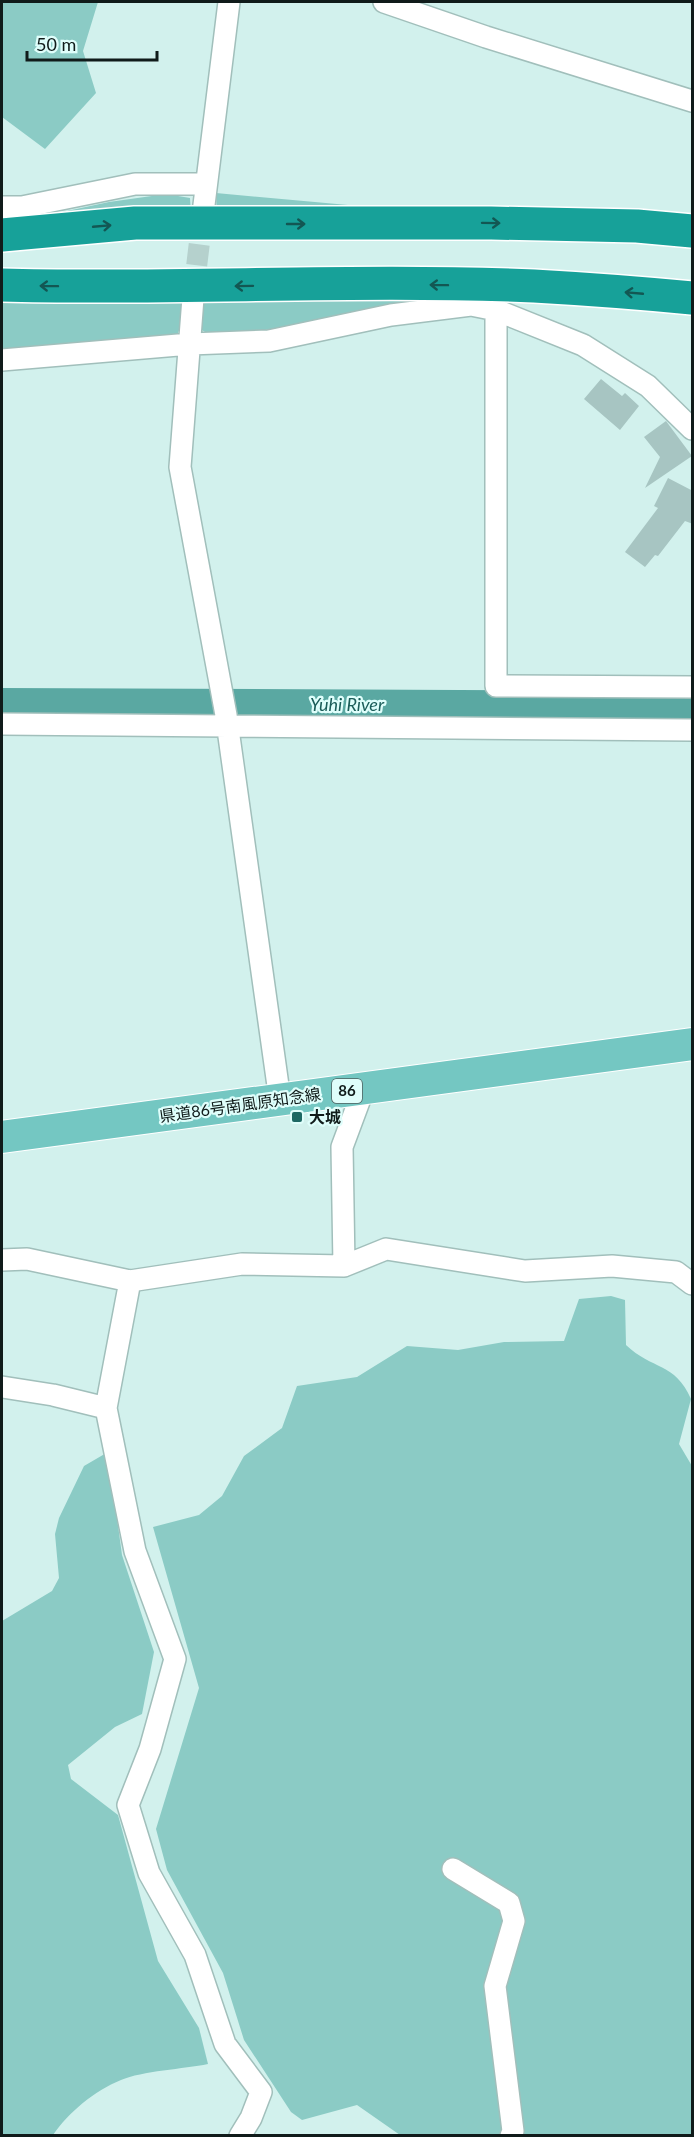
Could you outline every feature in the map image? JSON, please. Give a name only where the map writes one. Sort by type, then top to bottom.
[{"type":"highway","points":[[2,235],[135,223],[491,222],[637,226],[693,231]]},
{"type":"highway","points":[[2,285],[148,288],[366,285],[532,286],[693,298]]},
{"type":"main road","name":"県道86号南風原知念線","points":[[2,1137],[693,1044]]},
{"type":"street","points":[[203,213],[229,2]]},
{"type":"street","points":[[384,2],[486,37],[693,101]]},
{"type":"street","points":[[2,207],[22,207],[135,184],[205,184]]},
{"type":"street","points":[[193,297],[180,467],[225,712],[280,1100]]},
{"type":"street","points":[[2,360],[190,344],[269,340],[391,315],[471,306],[496,310],[583,345],[648,386],[693,429]]},
{"type":"street","points":[[496,310],[496,686],[693,687]]},
{"type":"street","points":[[2,724],[225,712],[693,730]]},
{"type":"street","points":[[344,1266],[342,1147],[364,1088]]},
{"type":"street","points":[[2,1260],[27,1259],[130,1281],[242,1264],[344,1266],[386,1249],[525,1271],[612,1266],[676,1272],[693,1284]]},
{"type":"street","points":[[130,1281],[106,1408],[135,1551],[175,1659],[150,1749],[128,1805],[149,1873],[195,1955],[225,2044],[261,2092],[251,2118],[240,2136]]},
{"type":"street","points":[[2,1387],[53,1395],[106,1408]]},
{"type":"street","points":[[453,1869],[509,1903],[514,1921],[495,1986],[513,2131],[511,2136]]},
{"type":"shaded area","points":[[2,2],[98,2],[83,51],[96,93],[45,149],[2,117]]},
{"type":"shaded area","points":[[216,193],[392,209],[217,215]]},
{"type":"shaded area","points":[[166,194],[190,198],[191,215],[2,222],[2,216],[53,214],[109,202]]},
{"type":"shaded area","points":[[464,296],[295,326],[213,337],[197,327],[200,301]]},
{"type":"shaded area","points":[[2,297],[181,299],[182,324],[176,337],[2,350]]},
{"type":"shaded area","points":[[611,1296],[625,1300],[626,1345],[678,1378],[691,1399],[679,1444],[692,1466],[692,2135],[400,2135],[357,2105],[302,2120],[291,2112],[244,2040],[223,1973],[167,1870],[156,1829],[199,1688],[153,1527],[199,1515],[222,1496],[244,1456],[282,1428],[297,1386],[357,1377],[407,1346],[458,1350],[504,1342],[564,1341],[579,1299]]},
{"type":"shaded area","points":[[108,1452],[122,1555],[154,1652],[142,1714],[115,1727],[68,1765],[71,1779],[118,1815],[158,1961],[199,2028],[208,2064],[140,2074],[121,2080],[101,2090],[83,2103],[53,2135],[2,2135],[2,1621],[52,1591],[59,1578],[55,1534],[59,1518],[84,1466]]},
{"type":"building","points":[[601,379],[622,396],[625,393],[639,406],[620,430],[584,399]]},
{"type":"building","points":[[666,421],[692,456],[645,488],[660,457],[644,437]]},
{"type":"building","points":[[668,478],[693,491],[693,524],[685,521],[658,556],[655,555],[645,567],[625,552],[658,508],[654,506]]},
{"type":"waterway","name":"Yuhi River","points":[[2,704],[692,707]]},
{"type":"tunnel","points":[[193,296],[203,213]]},
{"type":"place","name":"大城","points":[[297,1117]]}]
